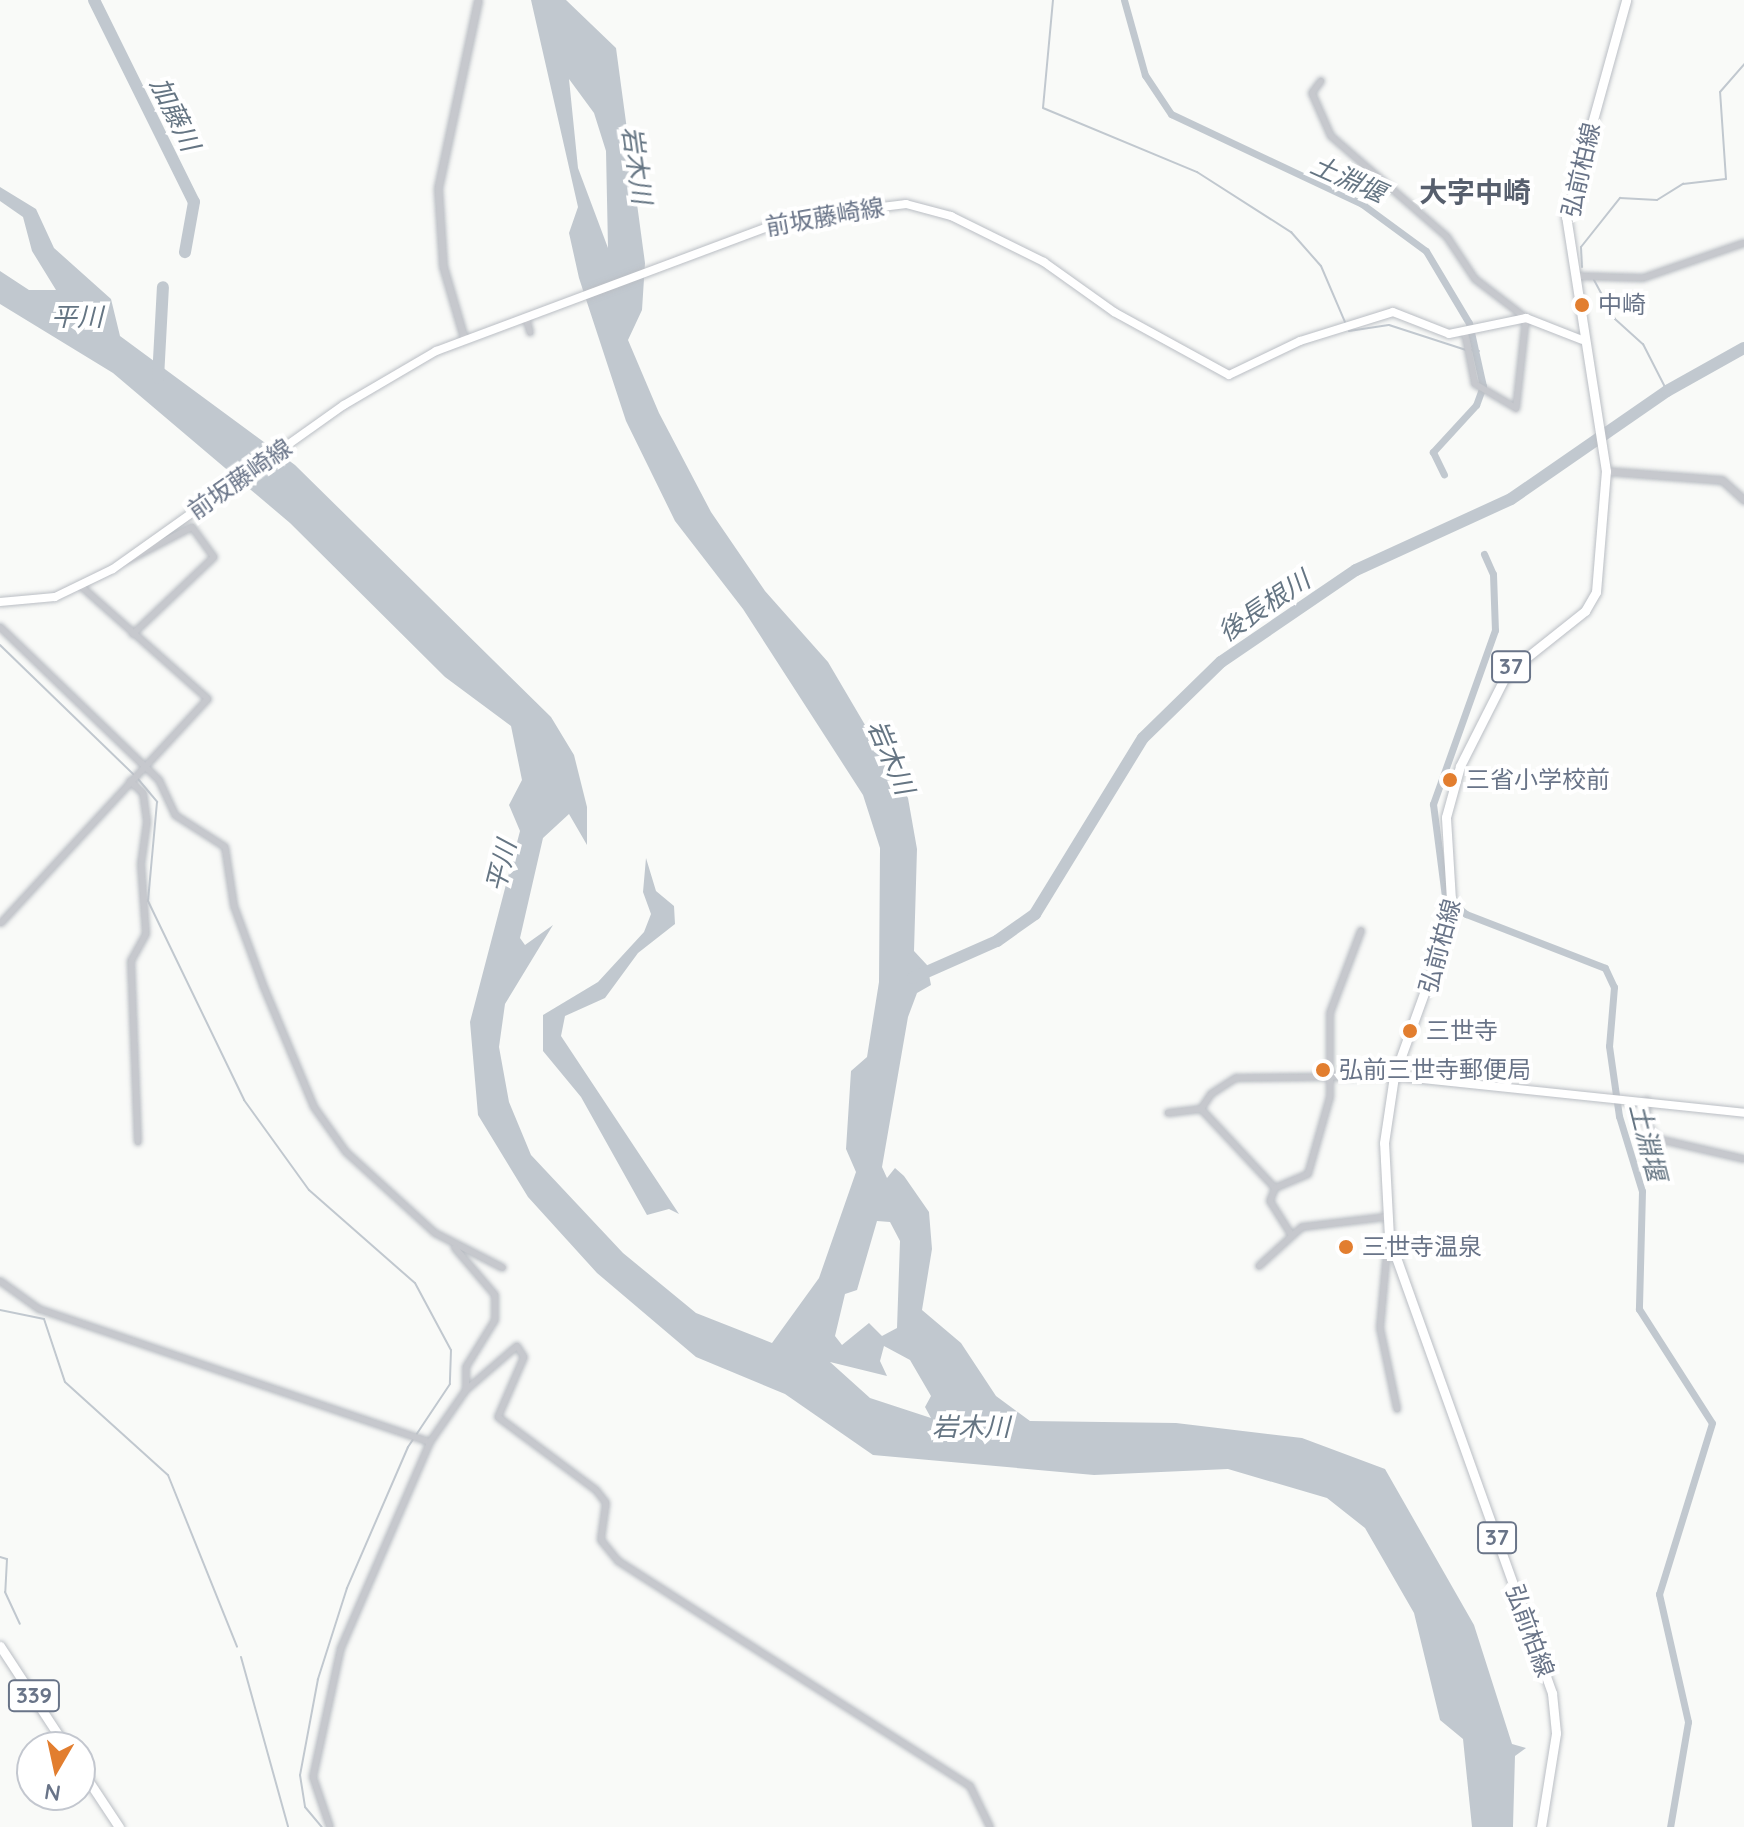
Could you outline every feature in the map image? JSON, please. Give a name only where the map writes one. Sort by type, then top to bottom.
[{"type":"main road","name":"弘前柏線","points":[[1541,1827],[1556,1733],[1552,1693],[1389,1237],[1385,1217],[1394,1076],[1452,916],[1456,894],[1446,817],[1454,782],[1507,673],[1591,603],[1605,543],[1606,468],[1582,340],[1568,204],[1626,0]]},
{"type":"main road","name":"前坂藤崎線","points":[[0,602],[29,603],[82,587],[121,564],[344,405],[464,338],[743,233],[820,214],[918,205],[991,232],[1229,375],[1300,341],[1393,312],[1466,334]]},
{"type":"main road","points":[[1466,334],[1526,318],[1582,340]]},
{"type":"main road","points":[[1394,1076],[1628,1097],[1744,1113]]},
{"type":"main road","name":"339","points":[[0,1646],[56,1731]]},
{"type":"main road","points":[[96,1792],[119,1827]]},
{"type":"street","points":[[464,338],[443,266],[438,188],[478,0]]},
{"type":"street","points":[[1321,81],[1312,93],[1331,136],[1447,237],[1475,279],[1526,318],[1520,404],[1506,408],[1477,387],[1466,334]]},
{"type":"street","points":[[1574,276],[1643,278],[1744,243]]},
{"type":"street","points":[[526,317],[530,332]]},
{"type":"street","points":[[1606,468],[1722,480],[1744,500]]},
{"type":"street","points":[[121,564],[192,527],[214,557],[133,634]]},
{"type":"street","points":[[1,923],[140,769],[208,699],[82,587]]},
{"type":"street","points":[[0,627],[140,769],[159,780],[175,815],[225,847],[234,906],[314,1107],[363,1174],[450,1243],[495,1295],[495,1320],[466,1367],[466,1390]]},
{"type":"street","points":[[131,780],[143,793],[147,822],[141,864],[146,934],[131,961],[138,1142]]},
{"type":"street","points":[[1275,1188],[1305,1180],[1330,1080],[1330,1013],[1361,931]]},
{"type":"street","points":[[1168,1113],[1201,1109],[1236,1078],[1330,1080],[1394,1076]]},
{"type":"street","points":[[1647,1100],[1646,1123],[1658,1139],[1744,1159]]},
{"type":"street","points":[[1201,1109],[1275,1188]]},
{"type":"street","points":[[1275,1188],[1270,1201],[1292,1236]]},
{"type":"street","points":[[1259,1266],[1292,1236],[1319,1222],[1385,1217]]},
{"type":"street","points":[[1389,1237],[1380,1328],[1397,1409]]},
{"type":"street","points":[[450,1243],[503,1268]]},
{"type":"street","points":[[0,1281],[39,1309],[430,1442]]},
{"type":"street","points":[[330,1827],[313,1777],[341,1648],[430,1442],[466,1390],[517,1346],[524,1357],[498,1417],[596,1490],[606,1503],[601,1540],[618,1561],[970,1786],[990,1827]]},
{"type":"water","name":"岩木川","points":[[531,0],[566,0],[616,48],[645,263],[642,310],[628,340],[659,413],[711,512],[765,591],[828,662],[908,798],[917,849],[914,951],[927,965],[931,985],[917,993],[908,1017],[882,1167],[887,1178],[895,1168],[904,1176],[929,1212],[932,1249],[922,1310],[961,1343],[996,1396],[1030,1421],[1176,1423],[1302,1438],[1385,1469],[1474,1625],[1512,1744],[1526,1748],[1515,1756],[1513,1827],[1472,1827],[1463,1739],[1440,1720],[1414,1613],[1365,1528],[1327,1498],[1228,1469],[1094,1475],[873,1455],[785,1394],[696,1357],[597,1273],[528,1197],[478,1115],[470,1022],[520,831],[509,805],[522,780],[511,726],[445,677],[290,523],[113,373],[0,304],[0,271],[29,290],[56,290],[32,251],[23,217],[0,201],[0,187],[36,209],[54,248],[111,299],[120,336],[295,465],[551,717],[574,755],[587,807],[587,845],[569,814],[543,838],[520,938],[525,945],[553,925],[505,1004],[499,1047],[509,1102],[531,1155],[623,1253],[696,1313],[772,1343],[819,1278],[856,1172],[846,1149],[851,1071],[867,1057],[879,982],[880,848],[863,795],[743,609],[675,521],[626,421],[579,278],[569,233],[578,207]],"holes":[[[569,79],[594,113],[606,151],[608,248],[578,168]],[[877,1221],[890,1222],[900,1241],[897,1328],[882,1336],[869,1323],[842,1345],[835,1336],[845,1294],[857,1290]],[[884,1346],[910,1360],[931,1396],[925,1407],[931,1418],[870,1398],[830,1362],[887,1376],[880,1361]]]},
{"type":"water","points":[[646,858],[656,891],[674,906],[675,924],[638,953],[605,998],[565,1016],[561,1036],[679,1214],[669,1209],[647,1215],[581,1097],[543,1051],[543,1015],[598,982],[644,932],[651,914],[643,892]]},
{"type":"waterway","name":"加藤川","points":[[94,0],[194,202],[185,252]]},
{"type":"waterway","points":[[1053,0],[1043,108],[1197,172],[1291,232],[1321,266],[1345,322]]},
{"type":"waterway","name":"土淵堰","points":[[1124,0],[1145,75],[1171,114],[1362,204],[1426,251],[1469,323],[1483,386],[1476,405],[1433,452],[1444,475]]},
{"type":"waterway","points":[[1582,267],[1581,247],[1620,198],[1657,200],[1683,184],[1726,179],[1720,92],[1744,64]]},
{"type":"waterway","points":[[1594,280],[1615,319],[1643,344],[1667,391]]},
{"type":"waterway","name":"加藤川","points":[[158,378],[163,287]]},
{"type":"waterway","points":[[1349,331],[1389,325],[1466,350]]},
{"type":"waterway","name":"後長根川","points":[[913,978],[997,941],[1035,914],[1143,738],[1221,662],[1356,570],[1511,499],[1667,391],[1744,348]]},
{"type":"waterway","name":"土淵堰","points":[[1472,350],[1479,351]]},
{"type":"waterway","name":"土淵堰","points":[[1484,554],[1493,574],[1495,630],[1433,804],[1445,897],[1466,914],[1605,968],[1614,987],[1609,1046],[1619,1116],[1642,1191],[1639,1309],[1712,1423],[1659,1594],[1688,1722],[1670,1827]]},
{"type":"waterway","points":[[0,645],[134,775]]},
{"type":"waterway","points":[[138,779],[157,802],[148,901],[244,1100],[309,1190],[415,1283],[451,1350],[450,1384],[408,1447],[347,1588],[318,1679],[300,1775],[305,1807],[322,1827]]},
{"type":"waterway","points":[[0,1310],[44,1319],[65,1382],[168,1475],[237,1647]]},
{"type":"waterway","points":[[0,1557],[7,1559],[5,1592],[20,1624]]},
{"type":"waterway","points":[[241,1657],[288,1827]]},
{"type":"place","name":"中崎","points":[[1582,305]]},
{"type":"place","name":"三省小学校前","points":[[1450,780]]},
{"type":"place","name":"三世寺","points":[[1410,1031]]},
{"type":"place","name":"弘前三世寺郵便局","points":[[1323,1070]]},
{"type":"place","name":"三世寺温泉","points":[[1346,1247]]},
{"type":"district","name":"大字中崎","points":[[1475,192]]},
{"type":"water label","name":"平川","points":[[77,317]]},
{"type":"water label","name":"平川","points":[[501,866]]}]
